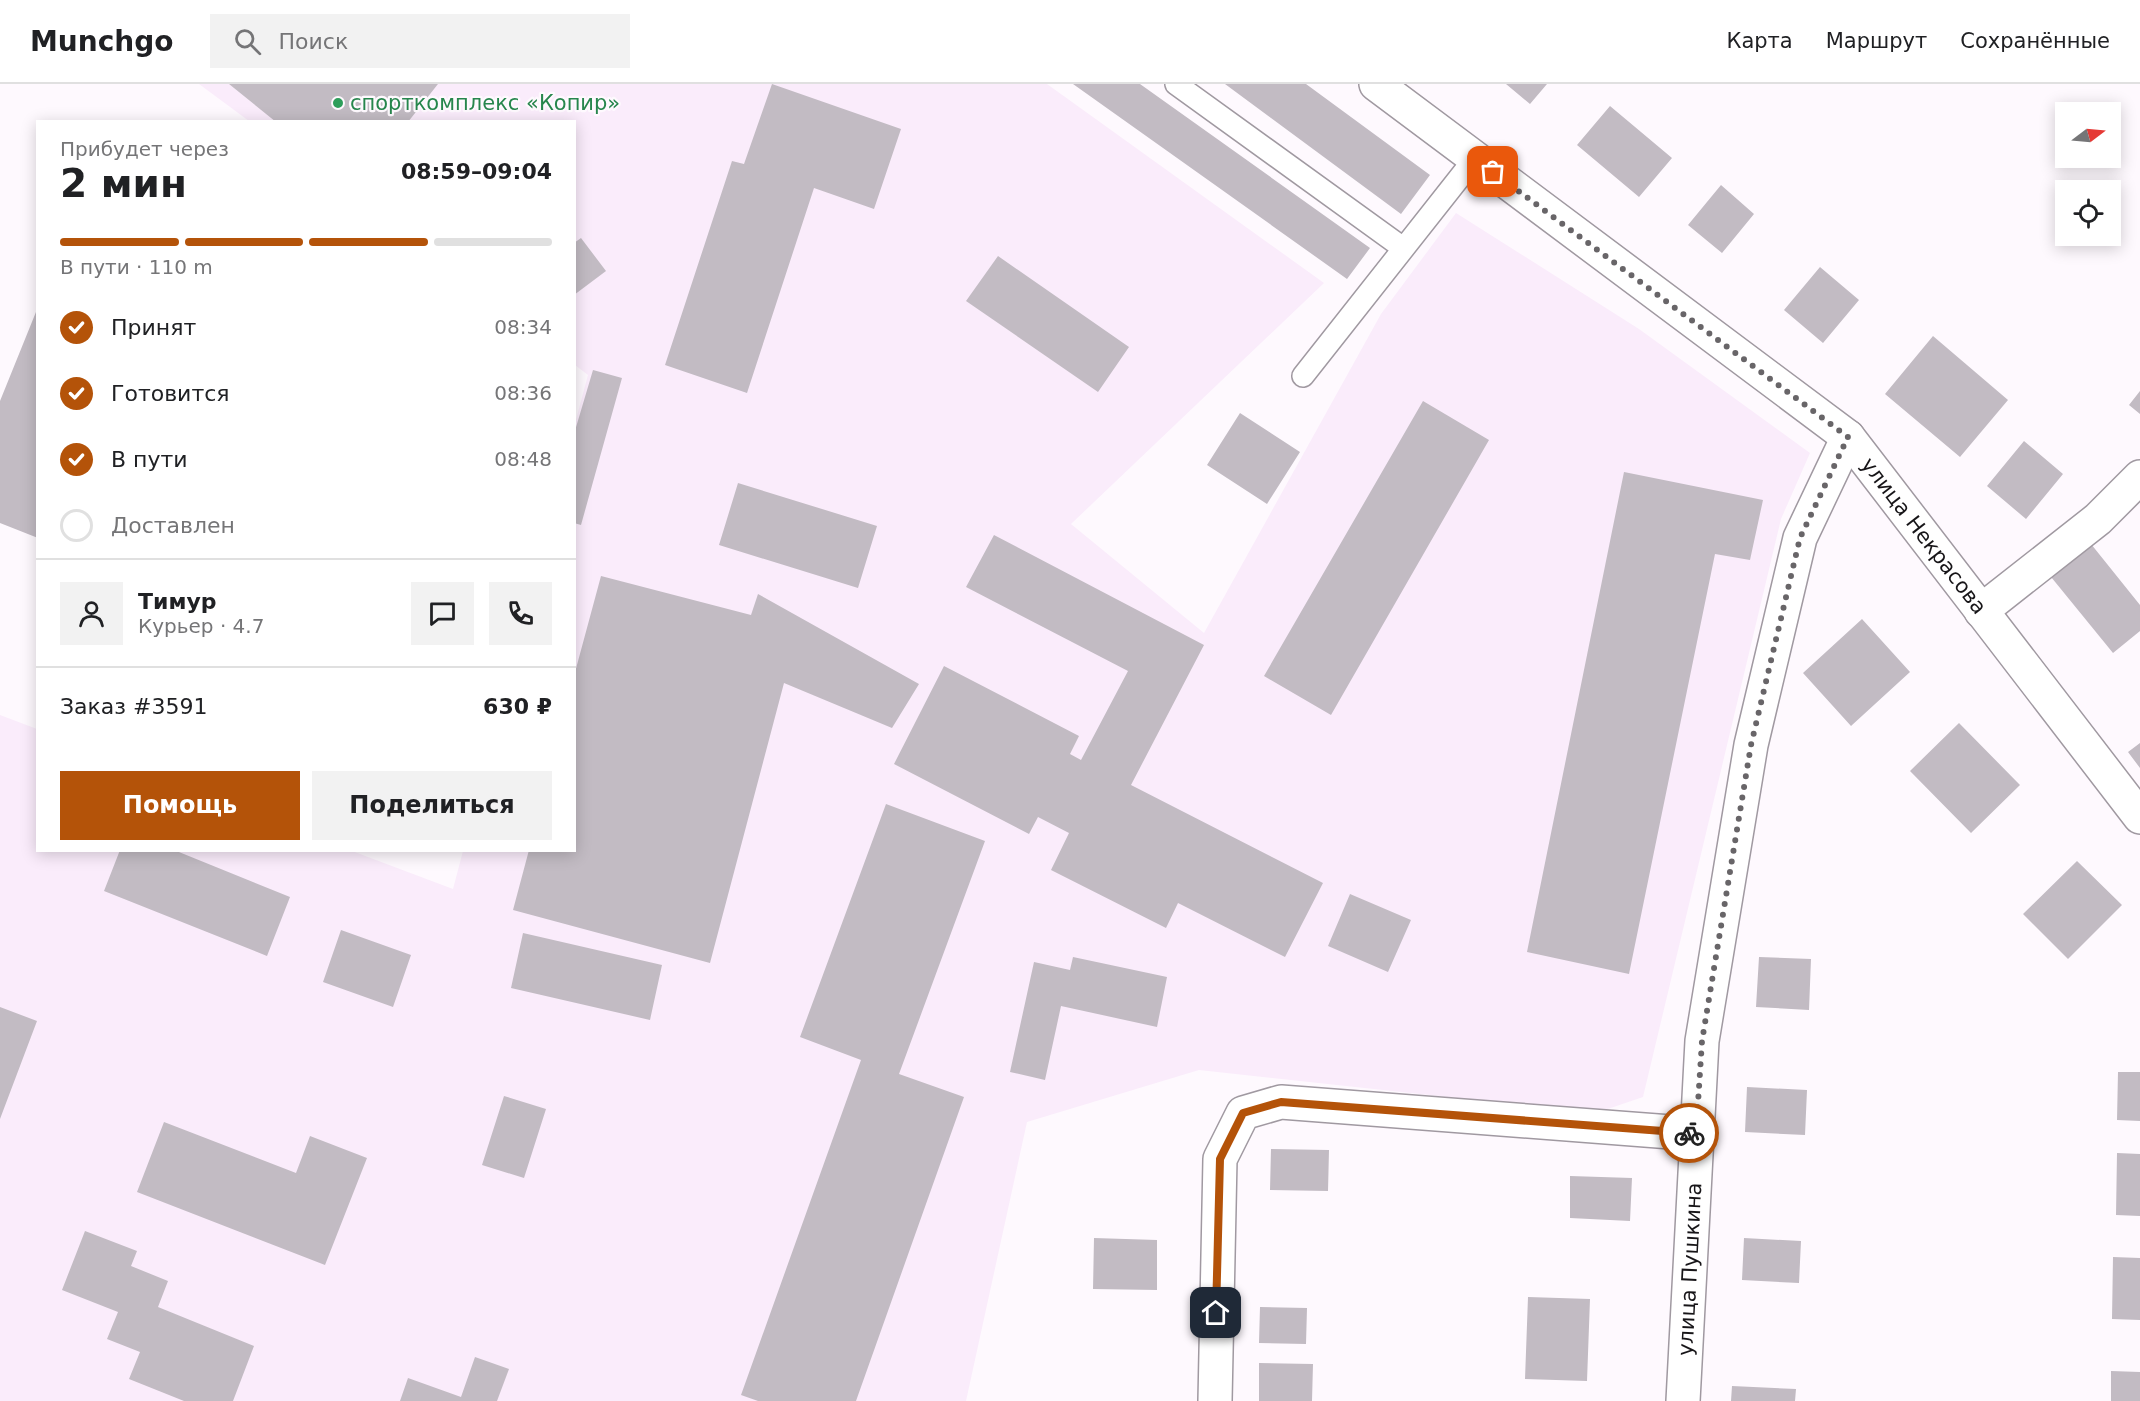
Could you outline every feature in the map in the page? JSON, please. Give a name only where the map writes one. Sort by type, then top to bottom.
[{"type":"street","name":"улица Некрасова","points":[[1376,84],[1848,437],[2140,818]]},
{"type":"street","name":"улица Пушкина","points":[[1683,1401],[1702,1041],[1751,745],[1800,538],[1848,437]]},
{"type":"street","points":[[1981,611],[2098,519],[2140,477]]},
{"type":"street","points":[[1215,1401],[1220,1159],[1243,1113],[1281,1102],[1696,1134]]},
{"type":"lane","points":[[1176,84],[1404,248]]},
{"type":"lane","points":[[1303,376],[1475,158]]},
{"type":"shaded area","points":[[199,84],[229,84],[275,120],[248,120]]},
{"type":"shaded area","points":[[438,84],[1047,84],[1324,283],[1071,524],[1204,633],[1381,314],[1456,213],[1639,329],[1810,453],[1781,519],[1643,1097],[1596,1113],[1199,1070],[1027,1122],[966,1401],[0,1401],[0,715],[36,729],[36,852],[355,852],[453,889],[463,852],[576,852],[576,420],[588,375],[576,366],[576,120],[409,120]]},
{"type":"building","name":"спорткомплекс «Копир»","points":[[229,84],[438,84],[410,120],[274,120]]},
{"type":"building","points":[[772,84],[901,129],[874,209],[814,188],[747,393],[665,365],[732,161],[744,164]]},
{"type":"building","points":[[1073,84],[1140,84],[1370,248],[1347,279]]},
{"type":"building","points":[[1225,84],[1306,84],[1430,175],[1401,214]]},
{"type":"building","points":[[1506,84],[1547,84],[1530,104]]},
{"type":"building","points":[[1610,106],[1672,158],[1639,197],[1577,145]]},
{"type":"building","points":[[1721,185],[1754,214],[1722,253],[1688,225]]},
{"type":"building","points":[[581,238],[606,271],[576,294],[576,242]]},
{"type":"building","points":[[998,256],[1129,347],[1098,392],[966,301]]},
{"type":"building","points":[[1820,267],[1859,300],[1823,343],[1784,310]]},
{"type":"building","points":[[36,312],[36,537],[0,523],[0,401]]},
{"type":"building","points":[[1933,336],[2008,400],[1960,457],[1885,394]]},
{"type":"building","points":[[593,370],[622,378],[581,525],[576,524],[576,427]]},
{"type":"building","points":[[2140,391],[2140,414],[2129,405]]},
{"type":"building","points":[[1423,401],[1489,440],[1331,715],[1264,676]]},
{"type":"building","points":[[1240,413],[1300,452],[1267,504],[1207,465]]},
{"type":"building","points":[[2024,441],[2063,474],[2026,519],[1987,486]]},
{"type":"building","points":[[1624,472],[1763,500],[1750,560],[1715,554],[1629,974],[1527,952]]},
{"type":"building","points":[[738,483],[877,526],[858,588],[719,545]]},
{"type":"building","points":[[994,535],[1204,645],[1131,785],[1323,883],[1285,957],[1178,903],[1166,928],[1051,870],[1069,833],[1038,817],[1029,834],[894,764],[944,666],[1079,736],[1070,754],[1081,760],[1128,671],[966,587]]},
{"type":"building","points":[[2087,539],[2140,605],[2140,631],[2113,653],[2047,572]]},
{"type":"building","points":[[601,576],[751,615],[758,594],[919,684],[892,728],[784,683],[710,963],[513,910],[528,852],[576,852],[576,669]]},
{"type":"building","points":[[1862,619],[1910,672],[1851,726],[1803,673]]},
{"type":"building","points":[[1959,723],[2020,785],[1971,833],[1910,771]]},
{"type":"building","points":[[2140,743],[2140,768],[2128,752]]},
{"type":"building","points":[[886,804],[985,841],[899,1074],[964,1097],[856,1401],[758,1401],[741,1395],[861,1060],[800,1037]]},
{"type":"building","points":[[119,852],[179,852],[290,897],[267,956],[104,891]]},
{"type":"building","points":[[2077,861],[2122,905],[2068,959],[2023,914]]},
{"type":"building","points":[[1350,894],[1411,920],[1388,972],[1328,946]]},
{"type":"building","points":[[341,930],[411,955],[393,1007],[323,982]]},
{"type":"building","points":[[523,933],[662,965],[650,1020],[511,988]]},
{"type":"building","points":[[1073,957],[1167,977],[1157,1027],[1061,1006],[1045,1080],[1010,1072],[1034,962],[1070,970]]},
{"type":"building","points":[[1759,957],[1811,959],[1809,1010],[1756,1007]]},
{"type":"building","points":[[0,1007],[37,1021],[0,1119]]},
{"type":"building","points":[[2118,1072],[2140,1072],[2140,1121],[2117,1120]]},
{"type":"building","points":[[1747,1087],[1807,1090],[1805,1135],[1745,1132]]},
{"type":"building","points":[[504,1096],[546,1109],[524,1178],[482,1165]]},
{"type":"building","points":[[164,1122],[296,1173],[310,1136],[367,1158],[325,1265],[137,1192]]},
{"type":"building","points":[[1271,1149],[1329,1150],[1328,1191],[1270,1190]]},
{"type":"building","points":[[2117,1153],[2140,1154],[2140,1216],[2116,1215]]},
{"type":"building","points":[[1570,1176],[1632,1178],[1630,1221],[1570,1218]]},
{"type":"building","points":[[85,1231],[137,1251],[131,1266],[168,1281],[158,1307],[254,1346],[233,1401],[184,1401],[129,1379],[140,1352],[107,1339],[118,1312],[62,1290]]},
{"type":"building","points":[[1094,1238],[1157,1240],[1157,1290],[1093,1289]]},
{"type":"building","points":[[1744,1238],[1801,1241],[1799,1283],[1742,1280]]},
{"type":"building","points":[[2113,1257],[2140,1258],[2140,1320],[2112,1319]]},
{"type":"building","points":[[1528,1297],[1590,1299],[1587,1381],[1525,1379]]},
{"type":"building","points":[[1260,1307],[1307,1308],[1306,1344],[1259,1343]]},
{"type":"building","points":[[475,1357],[509,1369],[497,1401],[400,1401],[408,1378],[461,1397]]},
{"type":"building","points":[[1259,1363],[1313,1364],[1312,1401],[1259,1401]]},
{"type":"building","points":[[2111,1371],[2140,1372],[2140,1401],[2111,1401]]},
{"type":"building","points":[[1732,1386],[1796,1389],[1795,1401],[1731,1401]]},
{"type":"way so far","points":[[1493,172],[1848,437],[1800,538],[1751,745],[1702,1041],[1696,1134],[1689,1133]]},
{"type":"place","name":"спорткомплекс «Копир»","points":[[338,103]]},
{"type":"route","points":[[1216,1313],[1220,1159],[1243,1113],[1281,1102],[1689,1133]]}]
